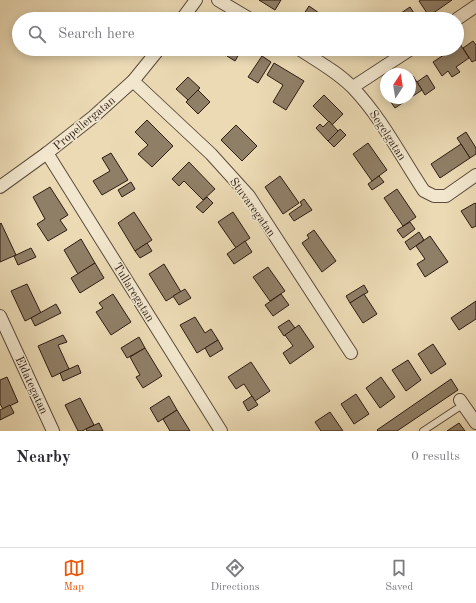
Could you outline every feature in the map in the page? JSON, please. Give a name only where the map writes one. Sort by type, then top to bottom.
[{"type":"street","points":[[187,12],[196,0]]},
{"type":"street","points":[[218,0],[238,12]]},
{"type":"street","points":[[464,14],[476,6]]},
{"type":"street","name":"Propellergatan","points":[[0,187],[47,154],[93,117],[133,81],[153,56]]},
{"type":"street","name":"Segelgatan","points":[[310,56],[326,66],[353,87],[372,110],[424,191],[434,196],[446,196],[476,175]]},
{"type":"street","points":[[353,87],[400,56]]},
{"type":"street","name":"Stuvaregatan","points":[[133,81],[211,154],[248,196],[351,353]]},
{"type":"street","name":"Tullaregatan","points":[[47,154],[221,431]]},
{"type":"street","name":"Eldategatan","points":[[0,316],[53,431]]},
{"type":"street","points":[[462,402],[476,423]]},
{"type":"lane","points":[[423,431],[462,402]]},
{"type":"building","points":[[259,0],[281,0],[275,10]]},
{"type":"building","points":[[452,0],[435,12],[426,12],[419,1]]},
{"type":"building","points":[[309,6],[318,12],[305,12]]},
{"type":"building","points":[[410,7],[413,12],[402,12]]},
{"type":"building","points":[[473,41],[476,45],[476,60],[472,62],[464,47]]},
{"type":"building","points":[[464,50],[469,58],[456,67],[460,72],[452,77],[448,71],[442,76],[433,62],[442,56],[464,56]]},
{"type":"building","points":[[227,56],[238,56],[235,61]]},
{"type":"building","points":[[262,56],[271,62],[258,83],[248,77]]},
{"type":"building","points":[[274,63],[304,81],[286,110],[273,102],[283,85],[267,75]]},
{"type":"building","points":[[427,75],[435,88],[425,95],[417,82]]},
{"type":"building","points":[[188,77],[200,88],[188,100],[176,89]]},
{"type":"building","points":[[416,81],[422,90],[416,94]]},
{"type":"building","points":[[198,90],[210,102],[198,114],[186,102]]},
{"type":"building","points":[[324,95],[343,114],[332,125],[313,106]]},
{"type":"building","points":[[392,104],[401,104],[395,108]]},
{"type":"building","points":[[147,120],[173,146],[152,167],[138,154],[148,145],[135,132]]},
{"type":"building","points":[[329,121],[338,131],[328,141],[316,128],[320,124],[323,127]]},
{"type":"building","points":[[236,125],[257,146],[242,161],[221,140]]},
{"type":"building","points":[[340,129],[346,135],[334,147],[328,141]]},
{"type":"building","points":[[466,132],[476,148],[476,154],[470,158],[457,138]]},
{"type":"building","points":[[368,143],[387,170],[372,181],[353,154]]},
{"type":"building","points":[[461,144],[470,158],[440,178],[431,164]]},
{"type":"building","points":[[111,153],[128,180],[102,195],[93,181],[110,171],[102,158]]},
{"type":"building","points":[[189,162],[215,189],[203,200],[184,181],[179,186],[172,179]]},
{"type":"building","points":[[280,176],[299,203],[283,214],[265,187]]},
{"type":"building","points":[[379,176],[384,182],[372,190],[368,184]]},
{"type":"building","points":[[131,182],[135,189],[122,197],[118,190]]},
{"type":"building","points":[[50,187],[68,215],[60,220],[67,230],[48,241],[37,224],[45,219],[33,197]]},
{"type":"building","points":[[397,189],[416,217],[403,226],[384,198]]},
{"type":"building","points":[[207,197],[213,203],[203,213],[196,207]]},
{"type":"building","points":[[304,199],[312,210],[294,221],[289,214],[302,205],[300,202]]},
{"type":"building","points":[[475,203],[476,226],[472,228],[461,211]]},
{"type":"building","points":[[134,212],[152,240],[135,251],[118,223]]},
{"type":"building","points":[[233,212],[250,238],[236,248],[218,222]]},
{"type":"building","points":[[410,222],[415,229],[403,238],[397,230]]},
{"type":"building","points":[[1,223],[16,255],[0,262],[0,224]]},
{"type":"building","points":[[314,230],[336,261],[322,272],[302,243],[309,238],[307,235]]},
{"type":"building","points":[[419,232],[424,240],[410,250],[405,242]]},
{"type":"building","points":[[430,236],[448,262],[425,277],[417,264],[425,259],[416,246]]},
{"type":"building","points":[[81,239],[95,263],[78,274],[64,250]]},
{"type":"building","points":[[245,241],[252,252],[234,264],[227,254]]},
{"type":"building","points":[[147,243],[152,251],[140,258],[135,251]]},
{"type":"building","points":[[31,248],[36,257],[18,265],[14,256]]},
{"type":"building","points":[[95,263],[104,278],[80,293],[71,278]]},
{"type":"building","points":[[164,264],[181,292],[166,301],[149,274]]},
{"type":"building","points":[[268,267],[285,291],[270,301],[253,277]]},
{"type":"building","points":[[27,284],[41,313],[25,321],[11,291]]},
{"type":"building","points":[[364,285],[368,292],[350,303],[346,296]]},
{"type":"building","points":[[185,289],[191,298],[179,305],[173,296]]},
{"type":"building","points":[[113,294],[131,322],[111,335],[96,312],[103,308],[99,303]]},
{"type":"building","points":[[281,294],[289,305],[273,316],[265,305]]},
{"type":"building","points":[[364,294],[377,314],[363,323],[350,303]]},
{"type":"building","points":[[476,301],[476,319],[459,330],[451,318]]},
{"type":"building","points":[[56,304],[61,313],[35,326],[31,318]]},
{"type":"building","points":[[195,317],[205,333],[211,329],[218,340],[197,353],[180,325]]},
{"type":"building","points":[[289,320],[295,328],[284,336],[278,327]]},
{"type":"building","points":[[299,325],[314,347],[290,364],[283,353],[293,346],[285,335]]},
{"type":"building","points":[[63,335],[67,342],[58,345],[69,369],[52,377],[38,346]]},
{"type":"building","points":[[139,337],[145,348],[127,358],[121,348]]},
{"type":"building","points":[[218,340],[223,349],[210,357],[205,348]]},
{"type":"building","points":[[433,344],[446,364],[431,374],[418,354]]},
{"type":"building","points":[[145,348],[162,376],[143,388],[136,377],[140,375],[130,357]]},
{"type":"building","points":[[408,360],[421,380],[406,391],[392,370]]},
{"type":"building","points":[[251,362],[270,391],[255,401],[244,384],[236,389],[228,377]]},
{"type":"building","points":[[78,365],[81,373],[63,381],[60,373]]},
{"type":"building","points":[[7,377],[18,402],[3,409],[0,404],[0,380]]},
{"type":"building","points":[[381,377],[395,397],[380,408],[366,388]]},
{"type":"building","points":[[451,379],[458,390],[397,431],[377,430]]},
{"type":"building","points":[[356,394],[369,414],[354,424],[341,404]]},
{"type":"building","points":[[169,396],[177,410],[158,422],[150,408]]},
{"type":"building","points":[[252,396],[258,405],[248,411],[243,402]]},
{"type":"building","points":[[80,398],[94,425],[82,431],[78,431],[65,405]]},
{"type":"building","points":[[10,405],[14,413],[0,420],[0,410]]},
{"type":"building","points":[[177,410],[190,431],[170,431],[163,419]]},
{"type":"building","points":[[330,412],[343,431],[321,431],[315,422]]},
{"type":"building","points":[[99,423],[103,431],[87,431],[86,429]]},
{"type":"building","points":[[459,423],[465,431],[447,431]]}]
